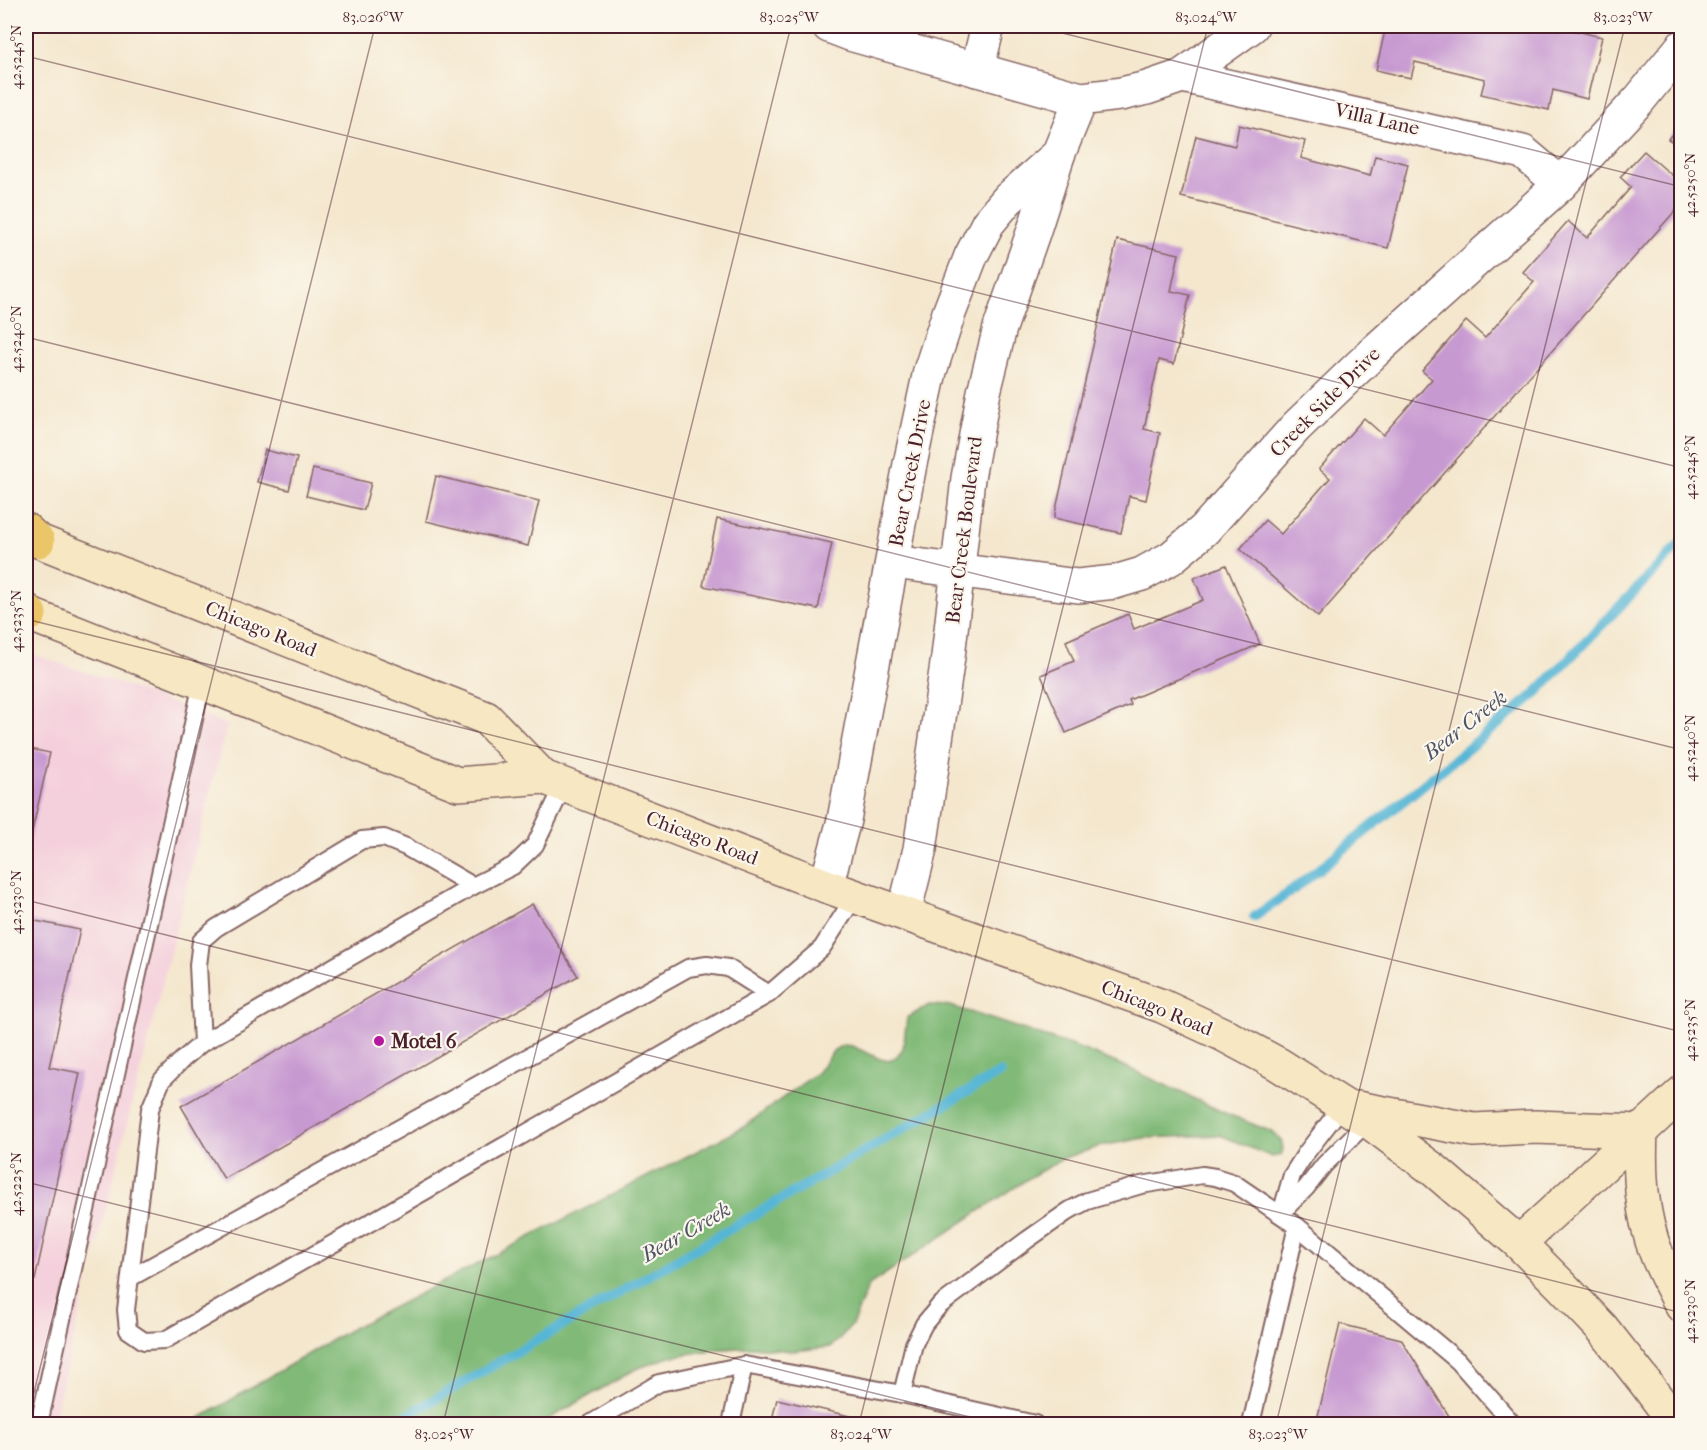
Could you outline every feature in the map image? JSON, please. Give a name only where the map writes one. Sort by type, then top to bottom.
[{"type":"main road","name":"Chicago Road","points":[[30,535],[486,718],[554,781],[841,891],[1162,1006],[1278,1064],[1356,1113],[1434,1170],[1519,1243],[1562,1284],[1602,1328],[1676,1425]]},
{"type":"main road","name":"Chicago Road","points":[[27,612],[458,784],[554,781]]},
{"type":"main road","points":[[1519,1243],[1682,1093]]},
{"type":"main road","points":[[1356,1113],[1474,1130],[1535,1128],[1641,1131]]},
{"type":"main road","points":[[1641,1131],[1640,1180],[1646,1218],[1657,1255],[1682,1306]]},
{"type":"street","points":[[829,26],[850,34],[1081,99],[1148,88],[1182,76],[1252,26]]},
{"type":"street","points":[[977,70],[988,26]]},
{"type":"street","name":"Creek Side Drive","points":[[893,562],[1078,586],[1115,582],[1142,574],[1171,558],[1204,530],[1296,426],[1375,351],[1561,184],[1639,100],[1682,47]]},
{"type":"street","name":"Villa Lane","points":[[1182,76],[1523,152],[1561,184]]},
{"type":"street","name":"Bear Creek Drive","points":[[841,891],[844,820],[910,464],[930,371],[971,256],[988,224],[1008,199],[1058,155],[1081,99]]},
{"type":"street","name":"Bear Creek Boulevard","points":[[904,913],[920,849],[948,657],[968,478],[984,392],[1000,328],[1058,155]]},
{"type":"lane","points":[[39,1425],[202,683]]},
{"type":"lane","points":[[554,781],[535,845],[513,866],[473,886],[202,1042],[162,1080],[150,1109],[126,1310],[128,1330],[144,1341],[165,1340],[769,994],[822,948],[841,891]]},
{"type":"lane","points":[[202,1042],[198,965],[201,941],[216,928],[362,840],[384,838],[406,847],[473,886]]},
{"type":"lane","points":[[130,1278],[688,968],[707,964],[728,968],[769,994]]},
{"type":"lane","points":[[1281,1214],[1292,1175],[1306,1153],[1356,1113]]},
{"type":"lane","points":[[1281,1214],[1324,1165],[1356,1113]]},
{"type":"lane","points":[[902,1394],[914,1344],[924,1324],[939,1306],[1053,1222],[1087,1201],[1141,1185],[1202,1175],[1234,1183],[1297,1226],[1458,1361],[1513,1425]]},
{"type":"lane","points":[[1251,1425],[1297,1226]]},
{"type":"lane","points":[[731,1425],[744,1365]]},
{"type":"lane","points":[[590,1425],[659,1383],[744,1365],[902,1394],[1035,1425]]},
{"type":"shaded area","points":[[26,652],[132,688],[227,725],[52,1424],[26,1424]]},
{"type":"green space","points":[[929,1005],[950,1006],[973,1013],[1076,1047],[1124,1066],[1272,1132],[1281,1140],[1283,1149],[1281,1155],[1272,1157],[1220,1135],[1144,1138],[1101,1146],[1064,1158],[1032,1176],[869,1285],[852,1325],[831,1347],[793,1351],[751,1347],[669,1357],[636,1369],[540,1424],[190,1424],[349,1330],[742,1128],[818,1072],[834,1050],[843,1045],[852,1046],[889,1061],[903,1049],[907,1018]]},
{"type":"building","points":[[1386,26],[1554,26],[1602,37],[1587,99],[1553,90],[1549,110],[1481,94],[1485,79],[1415,62],[1411,78],[1376,70]]},
{"type":"building","points":[[1682,121],[1682,148],[1668,139]]},
{"type":"building","points":[[1239,125],[1305,141],[1301,158],[1370,176],[1375,156],[1408,164],[1388,248],[1181,197],[1196,136],[1235,146]]},
{"type":"building","points":[[1644,151],[1682,184],[1682,203],[1318,617],[1240,549],[1265,520],[1281,534],[1330,478],[1319,469],[1364,418],[1383,435],[1432,379],[1422,371],[1466,321],[1485,338],[1534,282],[1523,272],[1568,221],[1587,238],[1631,187],[1620,177]]},
{"type":"building","points":[[1117,240],[1179,254],[1171,291],[1190,295],[1174,364],[1159,360],[1144,429],[1160,433],[1146,500],[1129,496],[1121,533],[1054,518]]},
{"type":"building","points":[[265,450],[297,458],[289,490],[257,482]]},
{"type":"building","points":[[313,469],[371,483],[364,510],[306,496]]},
{"type":"building","points":[[436,476],[539,501],[528,546],[426,521]]},
{"type":"building","points":[[717,519],[832,543],[818,609],[703,586]]},
{"type":"building","points":[[1226,565],[1260,644],[1129,700],[1131,705],[1066,733],[1041,675],[1074,661],[1066,641],[1128,614],[1134,629],[1203,600],[1194,578]]},
{"type":"building","points":[[26,748],[50,753],[26,857]]},
{"type":"building","name":"Motel 6","points":[[532,904],[578,976],[224,1179],[181,1106]]},
{"type":"building","points":[[26,919],[80,930],[49,1067],[80,1073],[35,1280],[26,1278]]},
{"type":"building","points":[[1340,1324],[1401,1339],[1454,1424],[1316,1424]]},
{"type":"building","points":[[777,1399],[883,1424],[771,1424]]},
{"type":"waterway","name":"Bear Creek","points":[[1254,917],[1293,890],[1533,696],[1682,542]]},
{"type":"waterway","name":"Bear Creek","points":[[392,1424],[1000,1073]]},
{"type":"place","name":"Motel 6","points":[[379,1041]]}]
